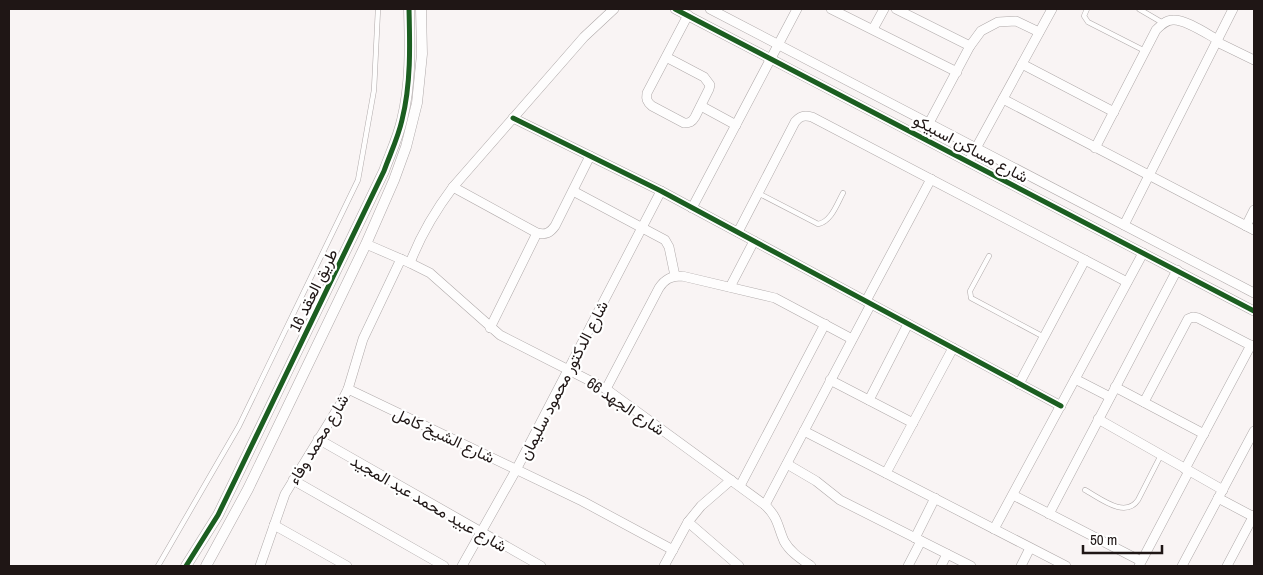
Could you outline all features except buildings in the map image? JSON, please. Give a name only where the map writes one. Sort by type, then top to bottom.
[{"type":"street","name":"طريق العقد 16","points":[[186,566],[218,515],[384,171],[397,137],[405,105],[409,60],[409,9]]},
{"type":"street","name":"طريق العقد 16","points":[[206,566],[248,489],[366,244],[403,155],[417,103],[422,54],[421,9]]},
{"type":"street","points":[[410,263],[430,218],[453,187],[584,37],[614,9]]},
{"type":"street","name":"شارع مساكن اسبيكو","points":[[675,9],[1254,311]]},
{"type":"street","name":"شارع مساكن اسبيكو","points":[[710,9],[1254,293]]},
{"type":"street","points":[[692,208],[797,9]]},
{"type":"street","points":[[832,9],[957,72]]},
{"type":"street","points":[[873,29],[884,9]]},
{"type":"street","points":[[896,9],[970,46]]},
{"type":"street","points":[[969,162],[1052,9]]},
{"type":"street","points":[[1124,225],[1234,9]]},
{"type":"street","points":[[666,57],[708,80],[709,89],[693,121],[684,123],[648,102],[646,98],[666,57],[688,15]]},
{"type":"street","points":[[929,123],[970,46],[981,31],[998,22],[1016,20],[1039,32]]},
{"type":"street","points":[[1095,148],[1156,30],[1163,23],[1173,20],[1183,22],[1254,60]]},
{"type":"street","points":[[1022,64],[1114,112]]},
{"type":"street","points":[[1003,99],[1250,228],[1254,210]]},
{"type":"street","points":[[701,106],[736,125]]},
{"type":"street","points":[[738,232],[795,122],[799,117],[806,115],[812,116],[1127,282]]},
{"type":"street","points":[[513,118],[661,191],[1061,406]]},
{"type":"street","points":[[453,187],[537,233],[544,234],[551,232],[590,156]]},
{"type":"street","points":[[765,505],[852,339],[868,303],[931,179]]},
{"type":"street","points":[[573,191],[665,240],[675,276]]},
{"type":"street","name":"شارع الدكتور محمود سليمان","points":[[462,566],[516,470],[661,191]]},
{"type":"street","points":[[490,328],[537,233]]},
{"type":"street","points":[[730,287],[754,241]]},
{"type":"street","name":"شارع الجهد 66","points":[[366,244],[401,258],[430,273],[490,328],[510,341],[606,389],[765,505],[779,522],[784,541],[789,548],[811,566]]},
{"type":"street","points":[[994,529],[1143,253]]},
{"type":"street","name":"شارع محمد وفاء","points":[[260,566],[279,509],[293,480],[348,389],[363,339],[401,258]]},
{"type":"street","points":[[1019,384],[1085,260]]},
{"type":"street","points":[[1049,514],[1176,270]]},
{"type":"street","points":[[606,389],[659,288],[663,282],[675,276],[682,276],[775,298],[852,339]]},
{"type":"street","points":[[1013,495],[1140,564],[1204,434],[1252,346],[1198,318],[1188,319],[1144,402]]},
{"type":"street","points":[[740,486],[825,324]]},
{"type":"street","points":[[869,400],[908,324]]},
{"type":"street","points":[[886,473],[953,348]]},
{"type":"street","points":[[1075,379],[1110,397]]},
{"type":"street","points":[[830,380],[913,423]]},
{"type":"street","points":[[1115,387],[1204,434]]},
{"type":"street","name":"شارع الشيخ كامل","points":[[348,389],[582,501],[672,550]]},
{"type":"street","points":[[1098,420],[1187,470],[1254,516],[1227,566]]},
{"type":"street","points":[[804,431],[1066,566]]},
{"type":"street","points":[[1182,566],[1254,431]]},
{"type":"street","name":"شارع عبيد محمد عبد المجيد","points":[[318,439],[541,566]]},
{"type":"street","points":[[787,464],[816,481],[840,500],[971,566]]},
{"type":"street","points":[[293,480],[444,566]]},
{"type":"street","points":[[664,566],[688,522],[701,506],[731,480]]},
{"type":"street","points":[[908,566],[935,498]]},
{"type":"street","points":[[688,522],[739,566]]},
{"type":"street","points":[[274,525],[347,566]]},
{"type":"street","points":[[1021,566],[1030,548]]},
{"type":"street","points":[[941,566],[947,554]]},
{"type":"lane","points":[[158,566],[239,426],[358,180],[374,90],[378,9]]},
{"type":"lane","points":[[1087,9],[1084,16],[1088,22],[1145,51]]},
{"type":"lane","points":[[1139,9],[1163,23]]},
{"type":"lane","points":[[758,193],[818,224],[824,223],[828,219],[843,193]]},
{"type":"lane","points":[[989,256],[970,291],[971,298],[1044,337]]},
{"type":"lane","points":[[1085,490],[1120,508],[1128,509],[1134,506],[1138,500],[1161,455]]},
{"type":"cycle path","points":[[186,566],[218,515],[384,171],[398,133],[405,106],[409,65],[409,9]]},
{"type":"cycle path","points":[[675,9],[1254,311]]},
{"type":"cycle path","points":[[513,118],[661,191],[1061,406]]}]
